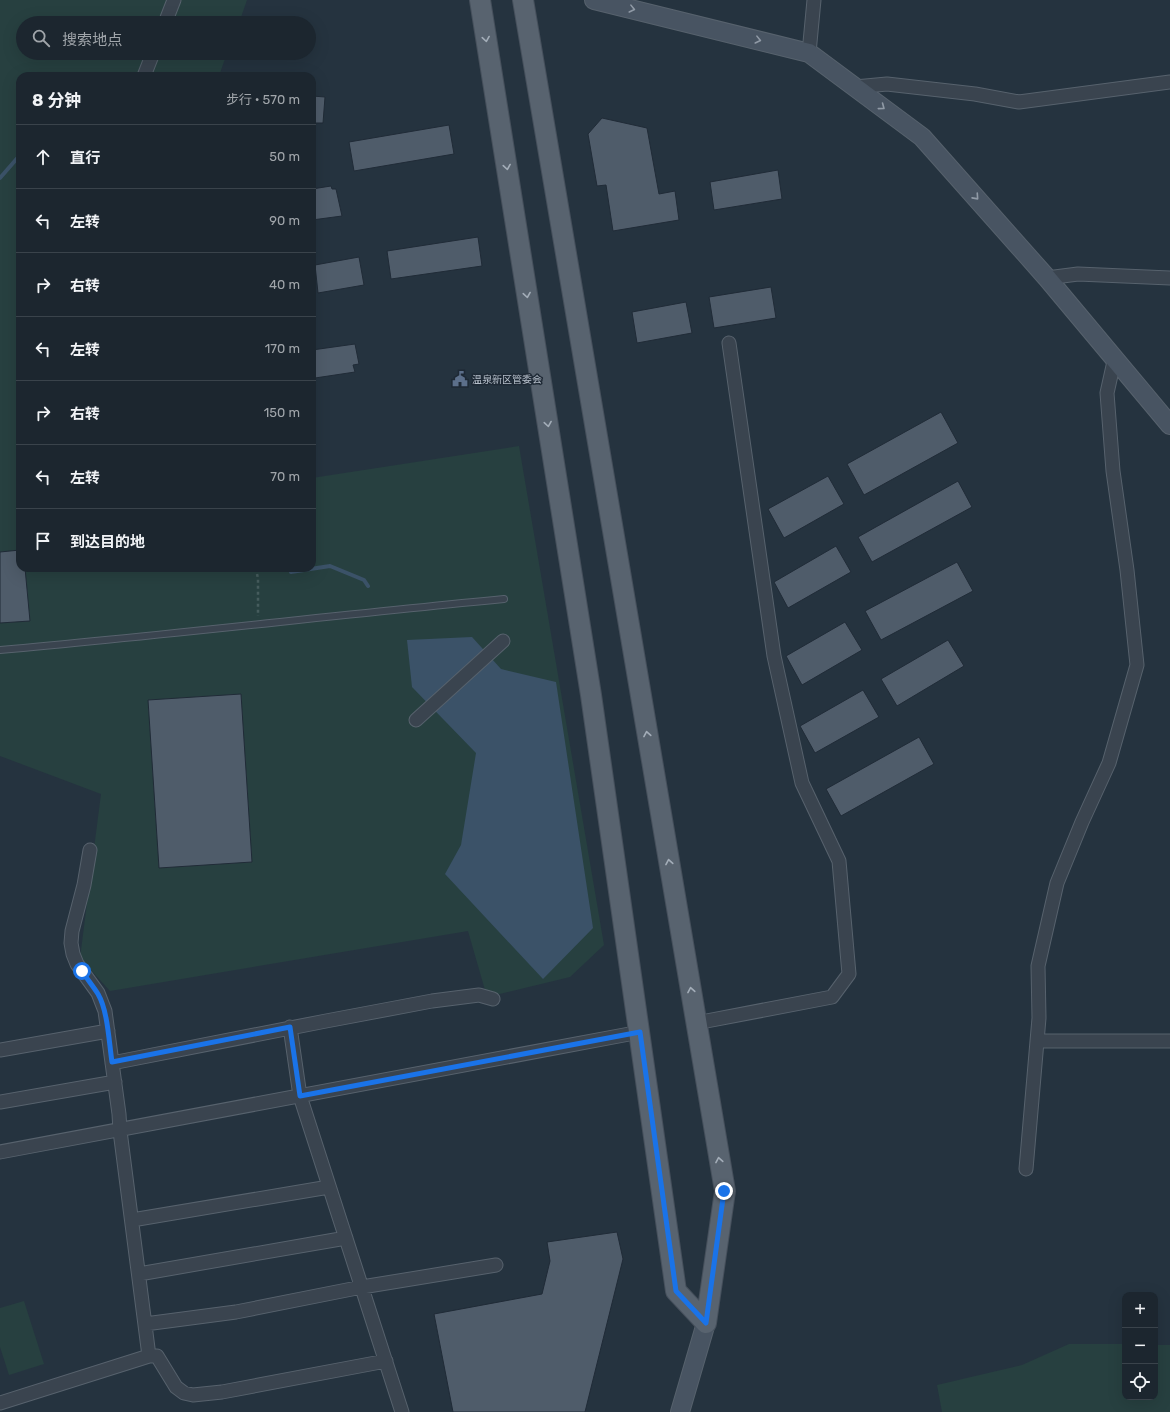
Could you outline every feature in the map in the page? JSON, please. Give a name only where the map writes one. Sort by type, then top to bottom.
[{"type":"main road","points":[[480,0],[591,695],[676,1291],[706,1323]]},
{"type":"main road","points":[[523,0],[724,1191],[706,1323]]},
{"type":"street","points":[[168,16],[174,0]]},
{"type":"street","points":[[594,0],[809,53],[922,137],[1047,278],[1170,425]]},
{"type":"street","points":[[809,53],[814,0]]},
{"type":"street","points":[[146,72],[150,60]]},
{"type":"street","points":[[855,87],[887,84],[975,94],[1020,102],[1170,82]]},
{"type":"street","points":[[1047,278],[1078,274],[1170,278]]},
{"type":"street","points":[[696,1023],[832,997],[849,974],[839,861],[802,783],[774,656],[729,344]]},
{"type":"street","points":[[1026,1169],[1039,1018],[1038,966],[1057,883],[1082,822],[1110,763],[1137,665],[1128,570],[1112,464],[1107,393],[1115,358]]},
{"type":"street","points":[[416,720],[503,641]]},
{"type":"street","points":[[90,850],[84,885],[72,931],[71,943],[73,954],[98,993],[105,1011],[149,1356]]},
{"type":"street","points":[[112,1062],[290,1027],[468,996],[479,995],[493,998]]},
{"type":"street","points":[[290,1027],[300,1096],[402,1412]]},
{"type":"street","points":[[0,1050],[108,1031]]},
{"type":"street","points":[[0,1152],[120,1131],[640,1032]]},
{"type":"street","points":[[1037,1041],[1170,1041]]},
{"type":"street","points":[[0,1102],[115,1082]]},
{"type":"street","points":[[132,1220],[329,1187]]},
{"type":"street","points":[[139,1274],[346,1238]]},
{"type":"street","points":[[145,1324],[236,1312],[362,1287],[496,1265]]},
{"type":"street","points":[[680,1412],[706,1323]]},
{"type":"street","points":[[0,1403],[149,1356],[157,1356],[176,1387],[184,1393],[193,1395],[222,1392],[386,1361]]},
{"type":"lane","points":[[0,650],[504,599]]},
{"type":"path","points":[[257,572],[258,624]]},
{"type":"green space","points":[[0,0],[247,0],[241,16],[16,16],[16,60],[225,60],[220,72],[16,72],[16,572],[316,572],[316,477],[519,446],[604,945],[570,977],[487,997],[468,931],[110,991],[80,958],[101,794],[0,756]]},
{"type":"green space","points":[[24,1301],[44,1364],[9,1375],[0,1347],[0,1308]]},
{"type":"green space","points":[[1069,1344],[1122,1344],[1122,1400],[1158,1400],[1158,1345],[1170,1345],[1170,1412],[942,1412],[937,1385],[1022,1365]]},
{"type":"water","points":[[472,637],[501,669],[556,682],[593,928],[543,979],[445,874],[461,845],[476,753],[412,687],[407,640]]},
{"type":"building","points":[[316,96],[325,97],[323,123],[316,123]]},
{"type":"building","points":[[602,118],[647,128],[659,194],[675,191],[679,220],[613,231],[606,185],[597,186],[588,134]]},
{"type":"building","points":[[449,125],[454,154],[354,171],[349,142]]},
{"type":"building","points":[[778,170],[782,199],[714,210],[710,182]]},
{"type":"building","points":[[331,186],[332,189],[336,189],[342,216],[316,219],[316,188]]},
{"type":"building","points":[[478,237],[482,266],[391,279],[387,251]]},
{"type":"building","points":[[359,257],[364,285],[318,293],[316,265]]},
{"type":"building","points":[[771,287],[776,318],[714,328],[709,297]]},
{"type":"building","points":[[686,302],[692,333],[637,343],[632,312]]},
{"type":"building","points":[[355,344],[359,364],[353,365],[355,372],[316,378],[316,349]]},
{"type":"building","points":[[941,412],[958,443],[864,495],[847,464]]},
{"type":"building","points":[[828,476],[844,504],[784,538],[768,509]]},
{"type":"building","points":[[958,481],[972,507],[872,562],[858,537]]},
{"type":"building","points":[[836,546],[851,572],[788,608],[774,582]]},
{"type":"building","points":[[16,550],[16,572],[25,572],[30,621],[0,623],[0,552]]},
{"type":"building","points":[[957,562],[973,591],[881,640],[865,611]]},
{"type":"building","points":[[845,622],[862,650],[802,685],[786,656]]},
{"type":"building","points":[[948,640],[964,666],[897,706],[881,679]]},
{"type":"building","points":[[863,690],[879,717],[815,753],[800,726]]},
{"type":"building","points":[[241,694],[252,862],[159,868],[148,700]]},
{"type":"building","points":[[919,737],[934,764],[841,816],[826,789]]},
{"type":"building","points":[[617,1232],[623,1259],[585,1412],[453,1412],[434,1314],[542,1294],[550,1261],[547,1242]]},
{"type":"waterway","points":[[0,178],[16,160]]},
{"type":"waterway","points":[[316,568],[330,566],[364,580],[368,586]]},
{"type":"place","name":"温泉新区管委会","points":[[460,379]]},
{"type":"route","points":[[82,971],[98,993],[105,1011],[112,1062],[290,1027],[300,1096],[640,1032],[676,1291],[706,1323],[724,1191]]}]
